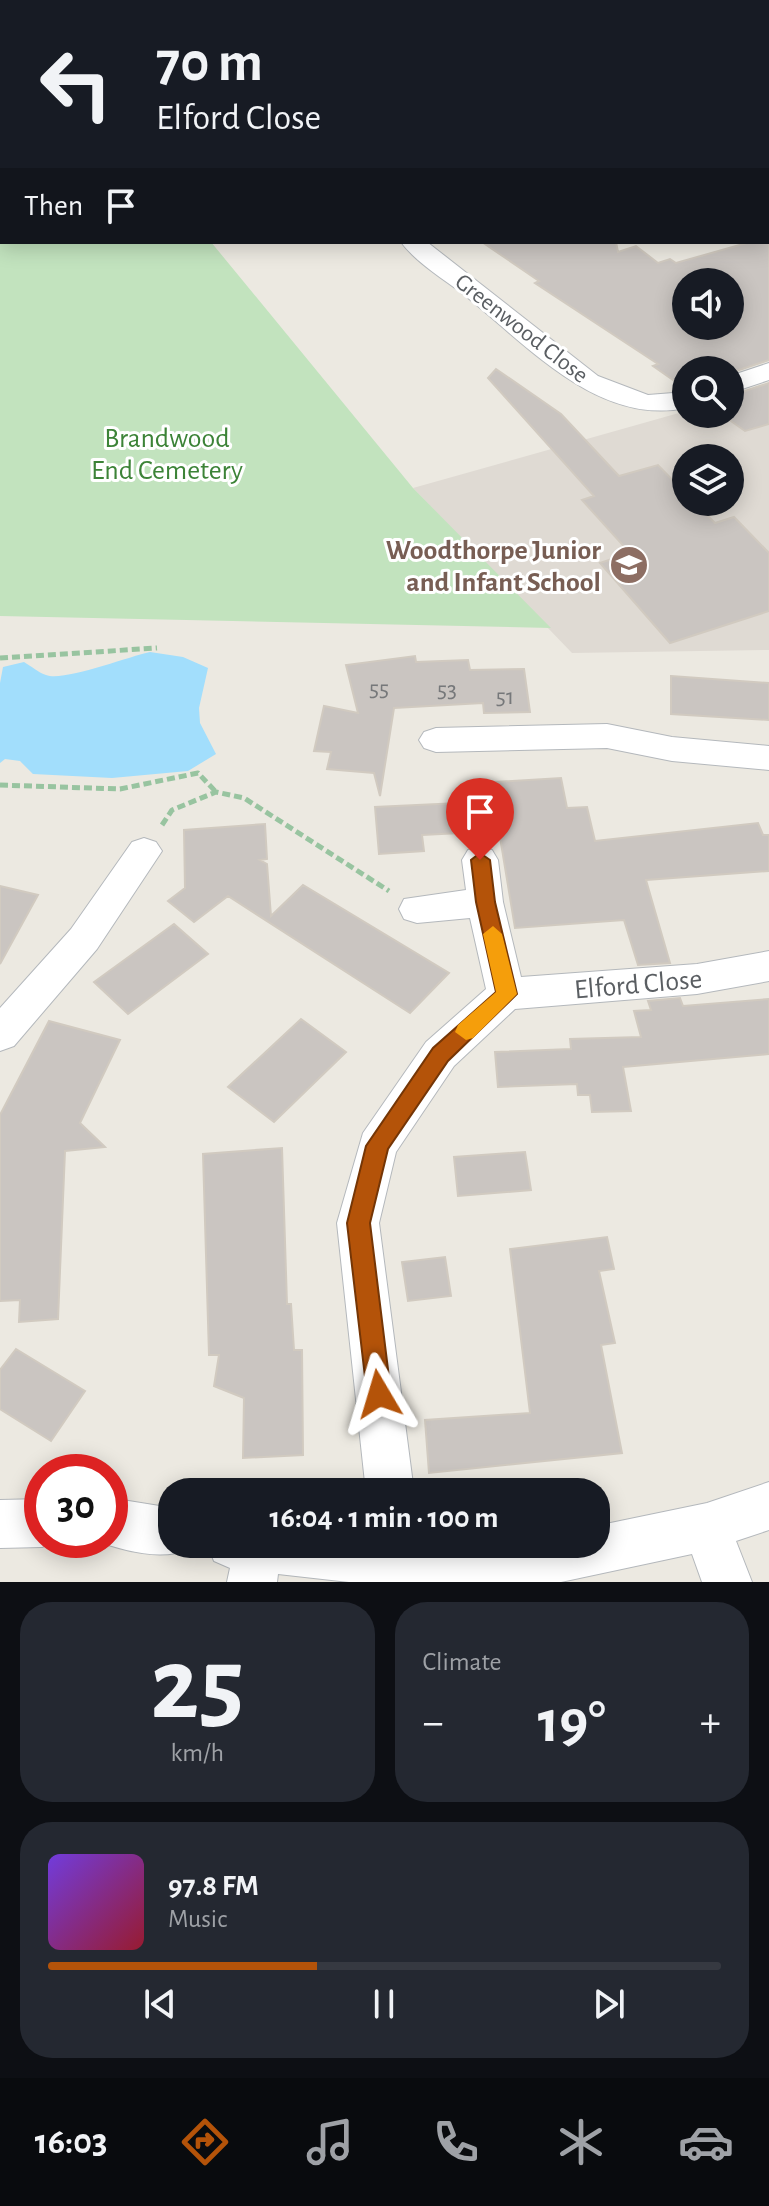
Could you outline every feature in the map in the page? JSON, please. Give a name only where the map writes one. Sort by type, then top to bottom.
[{"type":"street","name":"Greenwood Close","points":[[416,244],[589,382],[619,397],[654,405],[672,402]]},
{"type":"street","points":[[744,380],[769,371]]},
{"type":"street","points":[[436,740],[607,736],[672,749],[769,758]]},
{"type":"street","points":[[0,1035],[84,939],[144,851]]},
{"type":"street","points":[[388,1478],[358,1223],[377,1146],[440,1054],[506,994],[485,902],[480,860]]},
{"type":"street","points":[[417,909],[485,902]]},
{"type":"street","name":"Elford Close","points":[[506,994],[697,979],[769,966]]},
{"type":"street","points":[[423,1558],[514,1575],[707,1527],[769,1506]]},
{"type":"street","points":[[0,1524],[24,1523]]},
{"type":"street","points":[[128,1525],[158,1530]]},
{"type":"street","points":[[707,1527],[727,1582]]},
{"type":"path","points":[[0,658],[40,653],[157,648]]},
{"type":"path","points":[[0,785],[120,789],[198,773],[216,792]]},
{"type":"path","points":[[144,851],[172,810],[216,792],[244,798],[368,877]]},
{"type":"shaded area","name":"Woodthorpe Junior and Infant School","points":[[769,387],[769,650],[572,653],[413,488],[672,415],[672,428],[744,428],[744,404]]},
{"type":"green space","name":"Brandwood End Cemetery","points":[[0,244],[213,244],[413,488],[551,628],[0,616]]},
{"type":"water","points":[[150,652],[183,657],[208,668],[199,708],[200,723],[216,754],[188,771],[112,778],[33,774],[20,761],[5,759],[0,763],[0,683],[3,667],[24,662],[46,675],[66,675]]},
{"type":"building","points":[[485,244],[616,244],[618,252],[636,246],[658,263],[670,259],[676,263],[743,244],[769,244],[769,360],[744,368],[744,356],[672,356],[672,379],[653,366],[658,364],[535,283],[539,281]]},
{"type":"building","points":[[496,369],[561,414],[619,476],[658,465],[672,480],[672,516],[708,516],[715,523],[734,517],[769,553],[769,611],[670,643],[600,563],[630,553],[582,500],[594,496],[488,378]]},
{"type":"building","points":[[769,383],[769,424],[745,431],[741,428],[744,428],[744,391]]},
{"type":"building","points":[[415,656],[416,662],[468,660],[470,670],[524,669],[530,712],[484,713],[483,703],[394,708],[380,796],[374,773],[327,769],[331,752],[314,751],[324,706],[358,713],[346,665]]},
{"type":"building","points":[[671,676],[769,683],[769,720],[671,714]]},
{"type":"building","points":[[561,778],[567,808],[587,807],[595,841],[758,823],[763,835],[769,835],[769,871],[646,880],[670,963],[638,965],[624,920],[515,928],[499,831],[422,835],[424,851],[379,854],[375,807],[481,802],[478,783]]},
{"type":"building","points":[[265,824],[267,859],[260,860],[267,864],[271,916],[303,885],[449,973],[410,1013],[228,896],[194,922],[168,901],[185,888],[184,830]]},
{"type":"building","points":[[0,886],[38,895],[0,964]]},
{"type":"building","points":[[174,924],[208,954],[128,1014],[94,982]]},
{"type":"building","points":[[680,998],[683,1006],[769,999],[769,1054],[623,1067],[631,1111],[592,1112],[590,1095],[578,1095],[577,1084],[498,1087],[495,1052],[571,1049],[570,1039],[641,1037],[634,1011],[651,1010],[648,1001]]},
{"type":"building","points":[[301,1019],[346,1052],[274,1122],[228,1087]]},
{"type":"building","points":[[49,1021],[120,1040],[80,1123],[105,1147],[65,1151],[58,1319],[19,1322],[20,1300],[0,1301],[0,1115]]},
{"type":"building","points":[[282,1148],[287,1304],[291,1304],[294,1350],[302,1350],[303,1455],[243,1458],[244,1398],[214,1386],[219,1355],[209,1355],[203,1154]]},
{"type":"building","points":[[525,1152],[531,1190],[458,1196],[454,1157]]},
{"type":"building","points":[[607,1237],[614,1269],[599,1271],[615,1343],[601,1345],[622,1453],[429,1473],[425,1420],[530,1413],[510,1249]]},
{"type":"building","points":[[445,1257],[451,1296],[408,1301],[402,1262]]},
{"type":"building","points":[[16,1349],[85,1391],[51,1441],[0,1409],[0,1370]]},
{"type":"slow traffic","points":[[466,1032],[506,994],[493,934]]},
{"type":"place","name":"Woodthorpe Junior and Infant School","points":[[629,565]]},
{"type":"route","points":[[379,1394],[358,1223],[377,1146],[440,1054],[506,994],[485,902],[480,860]]}]
